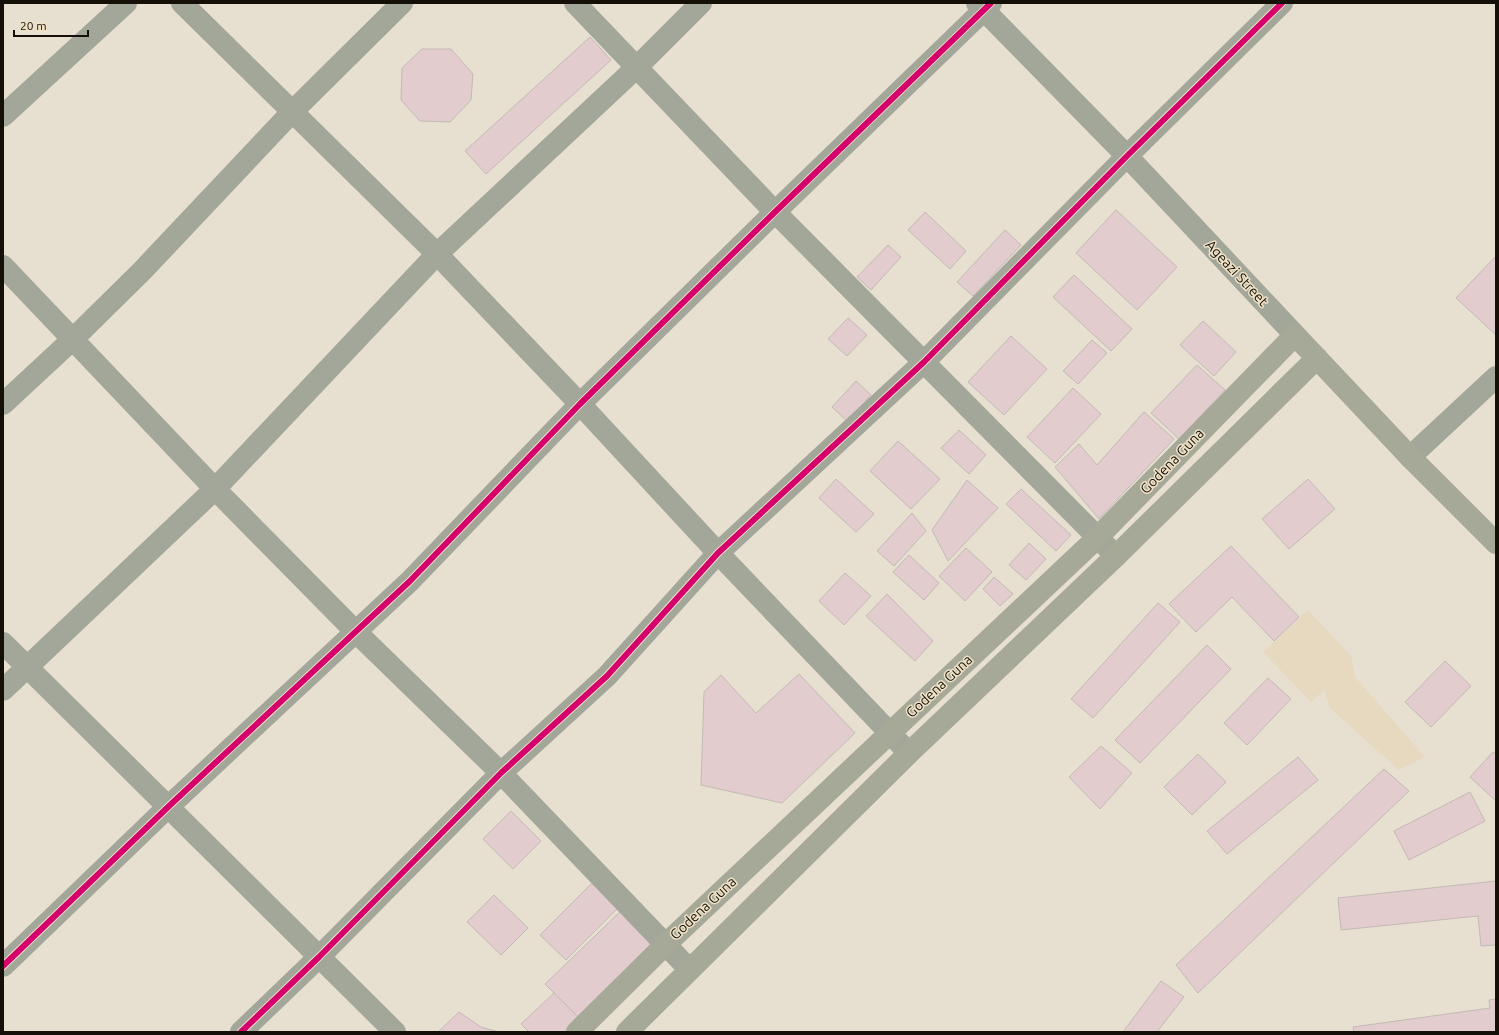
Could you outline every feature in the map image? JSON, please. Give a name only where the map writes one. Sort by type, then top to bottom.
[{"type":"main road","name":"Ageazi Street","points":[[1295,334],[1410,458],[1496,543]]},
{"type":"main road","name":"Godena Guna","points":[[577,1032],[666,944],[1097,538],[1295,334]]},
{"type":"main road","name":"Godena Guna","points":[[627,1032],[909,753],[1116,556],[1317,358]]},
{"type":"street","points":[[3,116],[126,3]]},
{"type":"street","points":[[182,3],[437,254],[580,404],[718,553],[909,753]]},
{"type":"street","points":[[3,404],[73,339],[142,271],[292,112],[402,3]]},
{"type":"street","points":[[575,3],[776,212],[1116,556]]},
{"type":"street","points":[[3,690],[215,489],[437,254],[637,67],[701,3]]},
{"type":"street","points":[[241,1032],[319,957],[501,773],[607,676],[718,553],[924,362],[1127,156],[1282,3]]},
{"type":"street","points":[[3,966],[168,807],[410,581],[580,404],[984,5]]},
{"type":"street","name":"Ageazi Street","points":[[984,5],[1295,334]]},
{"type":"street","points":[[3,266],[215,489],[356,632],[501,773],[689,969]]},
{"type":"street","points":[[1410,458],[1496,377]]},
{"type":"street","points":[[3,643],[395,1032]]},
{"type":"shaded area","points":[[1308,610],[1351,656],[1355,677],[1425,757],[1399,770],[1330,708],[1324,690],[1311,702],[1263,652]]},
{"type":"building","points":[[590,37],[611,60],[486,174],[465,151]]},
{"type":"building","points":[[422,49],[451,49],[473,74],[471,100],[450,122],[420,121],[401,100],[402,68]]},
{"type":"building","points":[[1116,210],[1177,267],[1137,310],[1076,253]]},
{"type":"building","points":[[925,212],[966,251],[950,269],[908,230]]},
{"type":"building","points":[[1005,230],[1021,245],[973,296],[957,282]]},
{"type":"building","points":[[888,245],[901,257],[871,290],[857,277]]},
{"type":"building","points":[[1496,256],[1496,335],[1456,298]]},
{"type":"building","points":[[1074,275],[1132,329],[1111,351],[1053,297]]},
{"type":"building","points":[[848,318],[867,335],[847,356],[828,339]]},
{"type":"building","points":[[1203,321],[1236,352],[1214,376],[1180,345]]},
{"type":"building","points":[[1011,336],[1047,369],[1004,415],[968,382]]},
{"type":"building","points":[[1092,340],[1107,353],[1078,384],[1063,371]]},
{"type":"building","points":[[1197,365],[1225,390],[1179,439],[1151,413]]},
{"type":"building","points":[[856,381],[871,395],[847,421],[832,407]]},
{"type":"building","points":[[1073,388],[1101,414],[1055,463],[1027,437]]},
{"type":"building","points":[[1144,412],[1174,439],[1099,519],[1055,467],[1079,444],[1097,465]]},
{"type":"building","points":[[959,430],[986,455],[969,474],[941,448]]},
{"type":"building","points":[[898,441],[940,479],[911,509],[870,471]]},
{"type":"building","points":[[836,479],[874,514],[856,532],[819,498]]},
{"type":"building","points":[[1308,479],[1335,509],[1289,549],[1262,519]]},
{"type":"building","points":[[967,480],[998,508],[948,561],[932,530]]},
{"type":"building","points":[[1021,489],[1071,535],[1056,551],[1006,504]]},
{"type":"building","points":[[912,513],[926,531],[894,566],[877,551]]},
{"type":"building","points":[[1029,543],[1046,559],[1026,580],[1009,565]]},
{"type":"building","points":[[1231,546],[1299,617],[1274,641],[1232,597],[1196,632],[1169,604]]},
{"type":"building","points":[[966,548],[992,572],[965,601],[939,576]]},
{"type":"building","points":[[909,555],[939,583],[924,600],[893,572]]},
{"type":"building","points":[[845,573],[871,596],[844,625],[819,601]]},
{"type":"building","points":[[994,577],[1013,594],[1000,606],[983,589]]},
{"type":"building","points":[[887,594],[933,641],[915,661],[866,616]]},
{"type":"building","points":[[1158,603],[1180,622],[1093,718],[1071,699]]},
{"type":"building","points":[[1207,645],[1231,669],[1140,763],[1115,740]]},
{"type":"building","points":[[1445,661],[1471,686],[1431,727],[1405,702]]},
{"type":"building","points":[[799,674],[855,733],[782,803],[701,785],[704,692],[721,675],[756,713]]},
{"type":"building","points":[[1268,678],[1291,699],[1247,745],[1224,723]]},
{"type":"building","points":[[1101,746],[1132,773],[1100,809],[1069,777]]},
{"type":"building","points":[[1493,752],[1496,754],[1496,801],[1470,777]]},
{"type":"building","points":[[1198,754],[1226,782],[1192,815],[1164,787]]},
{"type":"building","points":[[1298,757],[1318,780],[1227,854],[1207,831]]},
{"type":"building","points":[[1384,769],[1409,791],[1198,993],[1176,965]]},
{"type":"building","points":[[1470,792],[1485,821],[1409,860],[1394,831]]},
{"type":"building","points":[[511,811],[541,841],[513,869],[483,839]]},
{"type":"building","points":[[1496,881],[1496,945],[1481,946],[1478,916],[1341,930],[1338,898]]},
{"type":"building","points":[[593,882],[618,908],[566,960],[540,935]]},
{"type":"building","points":[[494,895],[528,928],[501,955],[467,922]]},
{"type":"building","points":[[624,908],[661,946],[583,1022],[545,984]]},
{"type":"building","points":[[1161,981],[1184,997],[1157,1032],[1123,1032]]},
{"type":"building","points":[[554,993],[583,1022],[572,1032],[529,1032],[521,1024]]},
{"type":"building","points":[[1496,999],[1496,1032],[1354,1032],[1353,1027],[1490,1008],[1489,1000]]},
{"type":"building","points":[[459,1012],[481,1027],[499,1032],[438,1032]]},
{"type":"cycle path","points":[[3,966],[168,807],[410,581],[580,404],[775,212],[991,3]]},
{"type":"cycle path","points":[[241,1032],[319,957],[501,773],[607,676],[718,553],[924,362],[1127,156],[1282,3]]}]
